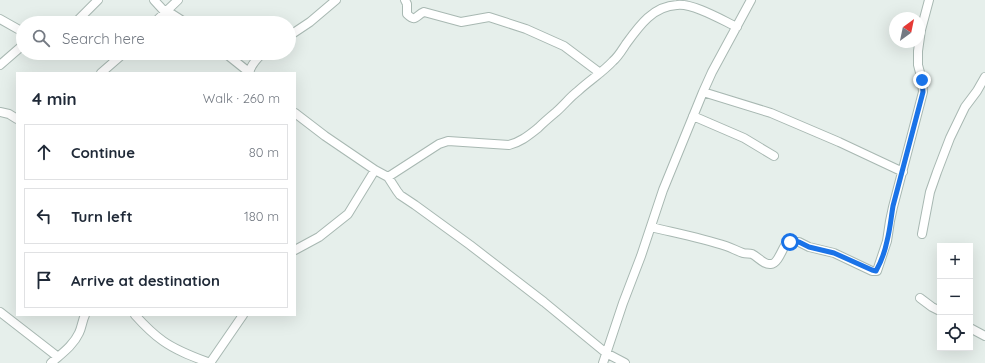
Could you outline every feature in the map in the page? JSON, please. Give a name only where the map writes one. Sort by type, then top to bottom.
[{"type":"street","points":[[82,16],[98,0]]},
{"type":"street","points":[[154,0],[165,12],[175,16]]},
{"type":"street","points":[[161,16],[178,0]]},
{"type":"street","points":[[296,31],[310,22],[336,0]]},
{"type":"street","points":[[405,0],[407,4],[407,14],[413,18],[416,18],[424,12],[461,22],[489,17],[526,29],[564,46],[600,73]]},
{"type":"street","points":[[603,363],[663,190],[693,116],[712,72],[751,0]]},
{"type":"street","points":[[651,227],[726,246],[745,254],[753,254],[766,263],[771,264],[781,254],[787,242],[799,242],[809,247],[834,253],[876,271],[880,264],[887,241],[910,138],[923,92],[922,80],[918,65],[918,51],[921,30],[929,0]]},
{"type":"street","points":[[388,176],[439,144],[448,141],[509,145],[524,139],[615,60],[644,21],[655,12],[665,7],[676,5],[690,6],[737,26]]},
{"type":"street","points":[[0,19],[16,28]]},
{"type":"street","points":[[0,65],[16,51]]},
{"type":"street","points":[[102,72],[116,60]]},
{"type":"street","points":[[234,60],[249,72],[256,60]]},
{"type":"street","points":[[922,234],[930,192],[950,138],[965,106],[977,91],[985,76]]},
{"type":"street","points":[[703,92],[771,113],[839,142],[903,172]]},
{"type":"street","points":[[0,112],[9,114],[16,118]]},
{"type":"street","points":[[296,114],[325,136],[375,170],[388,176],[400,195],[470,245],[554,310],[606,353],[625,363]]},
{"type":"street","points":[[693,116],[744,138],[774,156]]},
{"type":"street","points":[[296,249],[319,236],[348,214],[375,170]]},
{"type":"street","points":[[920,298],[937,310]]},
{"type":"street","points":[[0,312],[58,357]]},
{"type":"street","points":[[51,363],[67,350],[74,341],[85,316]]},
{"type":"street","points":[[136,316],[147,328],[164,342],[210,363],[242,316]]},
{"type":"street","points":[[973,330],[985,336]]},
{"type":"route","points":[[790,242],[799,242],[809,247],[834,253],[876,271],[880,264],[887,241],[893,206],[923,92],[922,80]]}]
